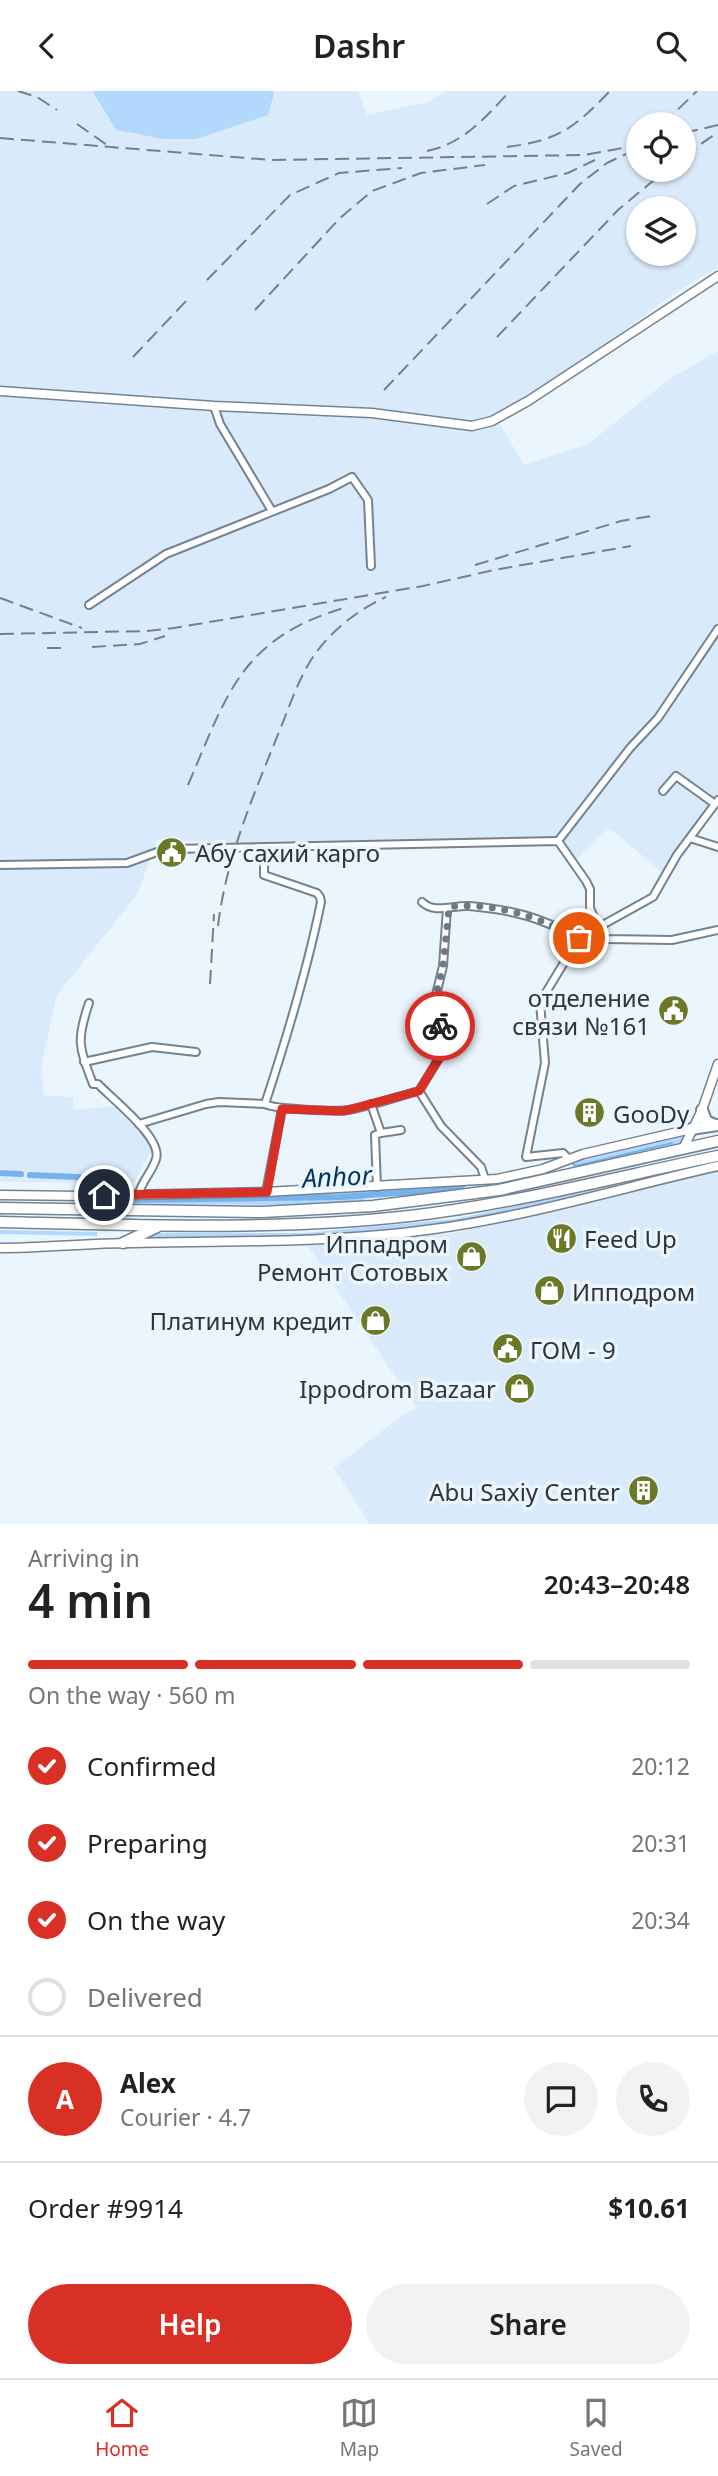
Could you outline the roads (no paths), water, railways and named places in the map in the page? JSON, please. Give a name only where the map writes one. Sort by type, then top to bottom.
[{"type":"highway","points":[[702,1110],[706,1121],[718,1125]]},
{"type":"highway","points":[[691,1129],[718,1125]]},
{"type":"main road","points":[[0,1208],[262,1212],[373,1206],[499,1191],[718,1141]]},
{"type":"main road","points":[[0,1222],[262,1226],[348,1222],[457,1210],[718,1156]]},
{"type":"main road","points":[[681,1174],[688,1162]]},
{"type":"main road","points":[[83,1196],[99,1210]]},
{"type":"main road","points":[[64,1210],[58,1218],[65,1224]]},
{"type":"main road","points":[[262,1212],[269,1217],[267,1224],[262,1226]]},
{"type":"main road","points":[[123,1243],[159,1226]]},
{"type":"street","points":[[0,391],[214,406],[372,413],[450,425],[482,424],[528,401],[718,275]]},
{"type":"street","points":[[214,406],[220,424],[272,512]]},
{"type":"street","points":[[89,605],[166,554],[352,477],[368,500],[371,566]]},
{"type":"street","points":[[558,841],[629,748],[658,719],[718,629]]},
{"type":"street","points":[[599,927],[653,897],[690,838],[717,802],[676,776],[663,791]]},
{"type":"street","points":[[690,838],[718,847]]},
{"type":"street","points":[[0,865],[127,863],[173,849],[558,841]]},
{"type":"street","points":[[558,841],[590,889],[590,908],[602,936]]},
{"type":"street","points":[[264,849],[264,875],[317,893],[321,902],[311,954],[265,1104]]},
{"type":"street","points":[[422,902],[426,907],[461,906],[517,913],[546,921],[579,938],[602,936],[607,939],[672,940],[718,930]]},
{"type":"street","points":[[139,1123],[219,1102],[265,1104],[282,1109],[344,1111],[419,1091],[441,1055],[443,1038],[436,995],[443,966],[447,908]]},
{"type":"street","points":[[545,994],[579,938]]},
{"type":"street","points":[[540,1002],[545,1063],[526,1157],[563,1153],[569,1159]]},
{"type":"street","points":[[89,1003],[79,1032],[84,1062],[93,1084],[98,1084],[139,1123],[156,1147],[157,1158],[138,1193]]},
{"type":"street","points":[[84,1062],[152,1047],[196,1052]]},
{"type":"street","points":[[683,1149],[702,1110],[718,1064]]},
{"type":"street","points":[[419,1091],[441,1126],[481,1167],[485,1179]]},
{"type":"street","points":[[371,1104],[381,1133]]},
{"type":"street","points":[[267,1192],[282,1109]]},
{"type":"street","points":[[0,1195],[267,1192],[498,1179],[543,1169],[646,1138],[691,1129]]},
{"type":"street","points":[[377,1187],[375,1135],[401,1130]]},
{"type":"street","points":[[0,1248],[304,1240],[433,1229],[508,1215],[718,1165]]},
{"type":"waterway","name":"Anhor","points":[[573,1164],[576,1166],[672,1143]]},
{"type":"waterway","name":"Anhor","points":[[0,1173],[21,1174]]},
{"type":"waterway","name":"Anhor","points":[[30,1175],[79,1177]]},
{"type":"waterway","name":"Anhor","points":[[86,1178],[117,1187]]},
{"type":"waterway","name":"Anhor","points":[[129,1200],[341,1197],[429,1191],[463,1185]]},
{"type":"railway","points":[[18,91],[37,97],[57,110]]},
{"type":"railway","points":[[427,151],[463,136],[483,120],[510,91]]},
{"type":"railway","points":[[507,147],[540,141],[565,130],[610,91]]},
{"type":"railway","points":[[675,112],[697,91]]},
{"type":"railway","points":[[77,124],[107,145]]},
{"type":"railway","points":[[696,130],[718,125]]},
{"type":"railway","points":[[696,148],[718,132]]},
{"type":"railway","points":[[0,138],[271,160],[584,155],[626,147]]},
{"type":"railway","points":[[384,390],[580,184],[607,163],[626,154]]},
{"type":"railway","points":[[487,204],[514,186],[568,173],[595,160]]},
{"type":"railway","points":[[255,310],[339,219],[372,191],[421,173],[485,165]]},
{"type":"railway","points":[[207,280],[290,195],[339,173],[402,168]]},
{"type":"railway","points":[[497,337],[618,210],[652,182]]},
{"type":"railway","points":[[133,357],[189,298]]},
{"type":"railway","points":[[475,565],[621,521],[657,515]]},
{"type":"railway","points":[[0,634],[174,628],[423,586],[494,570],[631,546]]},
{"type":"railway","points":[[218,926],[227,876],[242,827],[304,672],[315,654],[338,628],[386,597]]},
{"type":"railway","points":[[0,598],[82,628]]},
{"type":"railway","points":[[188,785],[228,696],[261,652],[283,635],[311,620],[347,607]]},
{"type":"railway","points":[[92,647],[140,644],[165,636]]},
{"type":"railway","points":[[47,648],[61,648]]},
{"type":"railway","points":[[210,984],[214,914]]},
{"type":"place","name":"Абу сахий карго","points":[[172,852]]},
{"type":"place","name":"отделение связи №161","points":[[673,1011]]},
{"type":"place","name":"GooDy","points":[[590,1113]]},
{"type":"place","name":"Feed Up","points":[[561,1238]]},
{"type":"place","name":"Иппадром Ремонт Сотовых","points":[[471,1257]]},
{"type":"place","name":"Ипподром","points":[[549,1291]]},
{"type":"place","name":"Платинум кредит","points":[[376,1320]]},
{"type":"place","name":"ГОМ - 9","points":[[507,1349]]},
{"type":"place","name":"Ippodrom Bazaar","points":[[519,1388]]},
{"type":"place","name":"Abu Saxiy Center","points":[[643,1491]]}]
